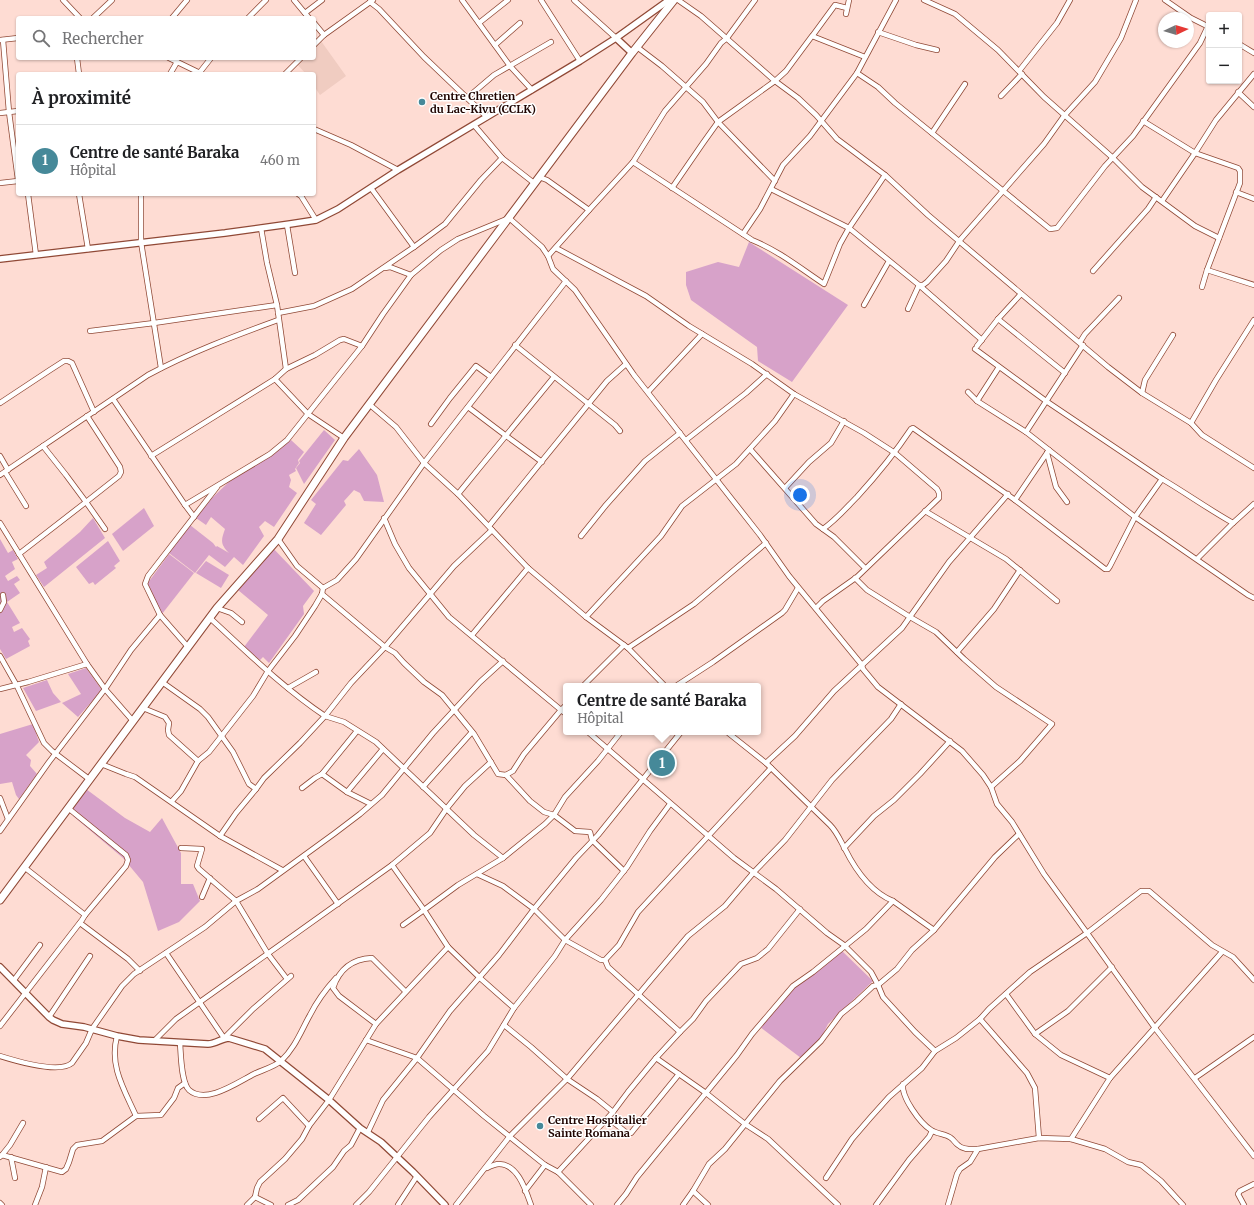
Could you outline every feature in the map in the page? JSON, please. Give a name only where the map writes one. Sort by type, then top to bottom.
[{"type":"highway","points":[[0,900],[217,608],[278,539],[344,438],[632,53],[674,0]]},
{"type":"street","points":[[95,16],[112,0]]},
{"type":"street","points":[[174,16],[187,0]]},
{"type":"street","points":[[250,16],[266,0]]},
{"type":"street","points":[[294,0],[308,16]]},
{"type":"street","points":[[305,13],[322,0]]},
{"type":"street","points":[[462,0],[510,66],[532,90]]},
{"type":"street","points":[[479,23],[508,0]]},
{"type":"street","points":[[541,0],[580,61]]},
{"type":"street","points":[[574,0],[632,53]]},
{"type":"street","points":[[0,259],[287,225],[316,220],[338,209],[398,170],[580,61],[616,38],[669,0]]},
{"type":"street","points":[[678,0],[701,16],[775,81],[798,98],[837,139],[885,175],[928,215],[960,240],[1108,367],[1142,393],[1191,423],[1202,435],[1254,468]]},
{"type":"street","points":[[548,256],[633,162],[665,111],[706,64],[720,43],[727,38],[755,0]]},
{"type":"street","points":[[846,14],[849,0]]},
{"type":"street","points":[[743,234],[760,209],[783,166],[810,136],[820,120],[857,73],[896,0]]},
{"type":"street","points":[[924,0],[955,14],[998,50],[1044,97],[1114,158],[1142,187],[1195,226],[1219,238]]},
{"type":"street","points":[[1002,96],[1057,23],[1070,0]]},
{"type":"street","points":[[919,285],[923,285],[927,282],[946,260],[960,240],[1044,144],[1064,116],[1098,77],[1121,38],[1136,0]]},
{"type":"street","points":[[1165,0],[1186,15],[1206,26]]},
{"type":"street","points":[[65,1],[78,16]]},
{"type":"street","points":[[316,43],[324,35],[371,1],[424,57],[487,117]]},
{"type":"street","points":[[672,188],[718,122],[775,81],[786,71],[835,5],[847,8]]},
{"type":"street","points":[[495,44],[520,23]]},
{"type":"street","points":[[316,25],[324,35]]},
{"type":"street","points":[[857,73],[878,87],[895,103],[1050,229],[1057,228],[1133,136],[1200,43],[1206,31]]},
{"type":"street","points":[[878,32],[916,45],[937,50]]},
{"type":"street","points":[[813,35],[865,57]]},
{"type":"street","points":[[16,38],[2,40],[16,165]]},
{"type":"street","points":[[467,98],[494,75],[551,42]]},
{"type":"street","points":[[1242,46],[1254,53]]},
{"type":"street","points":[[637,47],[703,102],[718,122],[775,181]]},
{"type":"street","points":[[77,60],[79,72]]},
{"type":"street","points":[[173,60],[199,72]]},
{"type":"street","points":[[202,72],[210,60]]},
{"type":"street","points":[[287,72],[299,60]]},
{"type":"street","points":[[171,72],[177,62]]},
{"type":"street","points":[[1162,201],[1216,120],[1254,74]]},
{"type":"street","points":[[932,133],[965,84]]},
{"type":"street","points":[[1238,92],[1254,107]]},
{"type":"street","points":[[0,113],[16,111]]},
{"type":"street","points":[[1144,121],[1195,153],[1240,169],[1240,183],[1202,287]]},
{"type":"street","points":[[474,125],[502,158],[537,180],[547,180],[588,210]]},
{"type":"street","points":[[316,130],[351,145],[398,170]]},
{"type":"street","points":[[278,313],[314,306],[352,289],[385,268],[445,224],[481,180],[502,158]]},
{"type":"street","points":[[633,162],[752,240],[766,246],[794,263],[824,284],[840,244],[849,228],[885,175]]},
{"type":"street","points":[[0,183],[16,180]]},
{"type":"street","points":[[370,188],[414,247]]},
{"type":"street","points":[[771,189],[849,228],[919,285],[982,340]]},
{"type":"street","points":[[1236,192],[1254,200]]},
{"type":"street","points":[[28,196],[36,254]]},
{"type":"street","points":[[79,196],[88,249]]},
{"type":"street","points":[[141,196],[141,242],[161,368]]},
{"type":"street","points":[[301,196],[316,220]]},
{"type":"street","points":[[1093,271],[1148,209],[1156,197]]},
{"type":"street","points":[[185,505],[270,454],[287,440],[362,346],[390,303],[411,275],[441,250],[458,239],[509,218],[542,247],[548,256],[553,269],[575,290],[626,364],[766,543],[798,588],[816,608],[878,687],[962,751],[983,775],[991,787],[997,804],[1012,822],[1044,874],[1155,1028],[1254,1156]]},
{"type":"street","points":[[287,225],[295,273]]},
{"type":"street","points":[[261,228],[267,263],[277,304],[278,320],[286,369]]},
{"type":"street","points":[[556,248],[646,296],[688,326],[752,364],[794,394],[895,452],[939,493],[939,498],[855,578],[823,601],[816,608]]},
{"type":"street","points":[[864,305],[889,261]]},
{"type":"street","points":[[385,268],[390,268],[411,275]]},
{"type":"street","points":[[1207,270],[1254,285]]},
{"type":"street","points":[[172,801],[181,791],[198,762],[209,753],[253,696],[268,671],[295,636],[322,594],[324,588],[337,580],[356,559],[424,463],[566,281]]},
{"type":"street","points":[[908,308],[919,285]]},
{"type":"street","points":[[1022,294],[998,319],[976,348],[1046,401],[1162,479],[1233,523]]},
{"type":"street","points":[[1026,432],[1065,373],[1082,344],[1085,334],[1119,298]]},
{"type":"street","points":[[90,331],[154,323],[277,304]]},
{"type":"street","points":[[998,319],[1065,373]]},
{"type":"street","points":[[0,475],[148,374],[239,334],[278,320]]},
{"type":"street","points":[[1191,423],[1254,320]]},
{"type":"street","points":[[648,392],[702,334]]},
{"type":"street","points":[[1142,393],[1145,380],[1173,335]]},
{"type":"street","points":[[151,456],[275,379],[286,369],[315,355],[340,340],[344,339],[362,346]]},
{"type":"street","points":[[515,345],[588,405],[615,425],[620,431]]},
{"type":"street","points":[[0,403],[50,370],[68,361],[72,363],[94,412]]},
{"type":"street","points":[[220,836],[264,778],[325,716],[350,683],[385,647],[454,566],[491,528],[607,381],[626,364]]},
{"type":"street","points":[[431,424],[476,366],[491,377]]},
{"type":"street","points":[[978,401],[1000,367]]},
{"type":"street","points":[[686,440],[746,393],[766,374]]},
{"type":"street","points":[[458,494],[554,377]]},
{"type":"street","points":[[275,379],[308,414],[344,438]]},
{"type":"street","points":[[968,392],[978,401],[1026,432],[1048,452],[1135,517],[1254,598]]},
{"type":"street","points":[[586,617],[661,536],[682,506],[736,464],[775,421],[794,394]]},
{"type":"street","points":[[113,399],[194,517]]},
{"type":"street","points":[[369,404],[396,427],[424,463],[458,494],[528,568],[586,617],[626,646],[658,683]]},
{"type":"street","points":[[468,407],[542,462]]},
{"type":"street","points":[[19,554],[86,502],[121,472],[120,467],[87,416]]},
{"type":"street","points":[[785,488],[809,462],[831,443],[844,422]]},
{"type":"street","points":[[823,529],[847,507],[895,452],[911,428],[1008,494],[1105,569],[1108,569],[1110,566],[1135,517],[1162,479]]},
{"type":"street","points":[[581,536],[645,461],[680,433]]},
{"type":"street","points":[[43,446],[105,529]]},
{"type":"street","points":[[750,449],[816,524],[834,537],[865,568]]},
{"type":"street","points":[[1015,500],[1048,452]]},
{"type":"street","points":[[1048,452],[1056,487],[1067,502]]},
{"type":"street","points":[[0,456],[26,506]]},
{"type":"street","points":[[188,647],[160,615],[145,584],[148,576],[219,484]]},
{"type":"street","points":[[766,763],[795,736],[834,691],[902,628],[938,576],[1008,494]]},
{"type":"street","points":[[1197,559],[1254,504]]},
{"type":"street","points":[[925,511],[1006,558],[1058,601]]},
{"type":"street","points":[[384,518],[395,544],[409,568],[449,617],[561,710],[524,754],[512,771],[506,775]]},
{"type":"street","points":[[0,523],[87,664],[105,689],[133,721]]},
{"type":"street","points":[[278,539],[297,566],[324,588]]},
{"type":"street","points":[[586,683],[626,646],[694,604],[766,543]]},
{"type":"street","points":[[472,636],[528,568]]},
{"type":"street","points":[[957,652],[994,609],[1020,570]]},
{"type":"street","points":[[855,578],[867,590],[936,632],[996,687],[1052,724],[1020,761],[991,787]]},
{"type":"street","points":[[681,683],[782,613],[798,588]]},
{"type":"street","points":[[322,594],[385,647],[395,653],[419,677],[434,688],[472,732],[498,774],[506,775],[530,801],[544,812],[554,815],[574,831],[590,832],[592,840],[624,871]]},
{"type":"street","points":[[0,610],[4,602],[3,595]]},
{"type":"street","points":[[217,608],[231,613],[242,622]]},
{"type":"street","points":[[0,831],[56,753],[105,689],[131,650],[160,615]]},
{"type":"street","points":[[210,618],[268,671],[317,711],[325,716],[344,722],[376,742],[474,835],[503,858]]},
{"type":"street","points":[[0,656],[17,686],[44,743],[89,779]]},
{"type":"street","points":[[0,1056],[51,1067],[65,1067],[72,1063],[86,1042],[92,1029],[122,986],[140,971],[205,927],[236,901],[258,889],[282,870],[336,833],[382,795],[433,733],[480,682],[503,662]]},
{"type":"street","points":[[0,690],[87,664]]},
{"type":"street","points":[[288,688],[316,672]]},
{"type":"street","points":[[162,682],[200,709],[233,752],[249,784],[256,789]]},
{"type":"street","points":[[456,1205],[510,1136],[567,1079],[688,936],[725,906],[754,872],[785,840],[832,780],[891,719],[902,704]]},
{"type":"street","points":[[143,708],[165,717],[169,723],[169,735],[198,762]]},
{"type":"street","points":[[302,788],[314,778],[322,774],[357,731]]},
{"type":"street","points":[[423,788],[472,732]]},
{"type":"street","points":[[592,735],[707,836],[844,945],[871,972],[883,996],[915,1032],[935,1051]]},
{"type":"street","points":[[403,925],[444,894],[503,858],[526,840],[554,815],[565,797],[619,735]]},
{"type":"street","points":[[368,1132],[383,1100],[417,1058],[450,1011],[480,978],[534,909],[592,840],[598,835],[678,735]]},
{"type":"street","points":[[731,735],[766,763],[837,832],[855,867],[869,883],[886,898],[893,901],[934,930]]},
{"type":"street","points":[[844,848],[874,816],[894,800],[920,774],[950,741]]},
{"type":"street","points":[[347,792],[383,749]]},
{"type":"street","points":[[155,1040],[176,1019],[392,865],[430,832],[465,786],[491,762]]},
{"type":"street","points":[[101,764],[135,776],[220,836],[282,870]]},
{"type":"street","points":[[605,960],[619,945],[638,912],[771,768]]},
{"type":"street","points":[[322,774],[347,792],[371,804]]},
{"type":"street","points":[[0,798],[8,820]]},
{"type":"street","points":[[356,1205],[369,1192],[429,1117],[488,1051],[514,1008],[555,956],[565,940],[601,900],[624,871],[650,831],[670,804]]},
{"type":"street","points":[[0,1026],[85,915],[126,866],[128,860],[126,855],[68,808]]},
{"type":"street","points":[[682,1205],[693,1191],[706,1168],[725,1149],[780,1081],[820,1041],[841,1014],[873,986],[878,985],[897,968],[912,950],[934,930],[995,857],[1019,834]]},
{"type":"street","points":[[0,967],[49,1017],[62,1024],[92,1029],[139,1040],[213,1044],[224,1038],[289,978],[268,954],[236,901],[199,869],[197,866],[202,849],[181,848]]},
{"type":"street","points":[[304,856],[338,904]]},
{"type":"street","points":[[392,865],[448,947],[514,1008]]},
{"type":"street","points":[[24,867],[85,915]]},
{"type":"street","points":[[477,874],[503,886],[534,909],[565,940],[601,960],[605,960]]},
{"type":"street","points":[[202,897],[210,878]]},
{"type":"street","points":[[826,1178],[852,1139],[889,1097],[922,1068],[935,1051],[956,1038],[980,1019],[1030,972],[1087,933],[1141,892],[1149,891],[1212,945],[1233,957],[1254,980]]},
{"type":"street","points":[[617,1205],[637,1177],[737,1055],[752,1034],[793,986],[813,972],[844,945],[866,929],[893,901]]},
{"type":"street","points":[[558,1172],[614,1112],[628,1092],[656,1058],[693,1019],[706,1001],[741,964],[757,958],[768,949],[800,909]]},
{"type":"street","points":[[80,923],[128,959],[140,971]]},
{"type":"street","points":[[14,980],[40,945]]},
{"type":"street","points":[[247,1205],[255,1197],[260,1182],[285,1159],[302,1139],[309,1126],[329,1100],[376,1024],[405,991],[448,947]]},
{"type":"street","points":[[1071,1139],[1110,1078],[1222,952]]},
{"type":"street","points":[[166,953],[224,1038]]},
{"type":"street","points":[[49,1017],[90,956]]},
{"type":"street","points":[[180,1043],[185,1083],[190,1090],[196,1093],[213,1094],[280,1062],[302,1033],[310,1014],[324,991],[342,970],[350,965],[364,959],[372,958],[405,991]]},
{"type":"street","points":[[605,960],[608,967],[680,1032]]},
{"type":"street","points":[[1035,1034],[1068,1011],[1112,967]]},
{"type":"street","points":[[336,978],[333,988],[339,996],[376,1024]]},
{"type":"street","points":[[1006,994],[1035,1034],[1061,1055],[1110,1078]]},
{"type":"street","points":[[980,1019],[1027,1073],[1033,1082],[1035,1088],[1038,1138]]},
{"type":"street","points":[[504,1025],[567,1079],[614,1112]]},
{"type":"street","points":[[117,1036],[114,1054],[115,1066],[122,1086],[136,1116]]},
{"type":"street","points":[[1195,1078],[1254,1037]]},
{"type":"street","points":[[224,1038],[229,1038],[265,1049],[329,1100],[360,1128],[368,1132],[398,1157],[445,1205]]},
{"type":"street","points":[[366,1040],[417,1058],[484,1116],[545,1165],[558,1172],[591,1205]]},
{"type":"street","points":[[656,1058],[706,1093],[768,1140],[838,1205]]},
{"type":"street","points":[[608,1118],[627,1133],[632,1133],[679,1074]]},
{"type":"street","points":[[1,1156],[12,1157],[62,1172],[66,1169],[73,1149],[77,1145],[102,1141],[136,1116],[161,1115],[174,1098],[178,1088],[185,1083]]},
{"type":"street","points":[[903,1084],[904,1093],[912,1108],[924,1124],[932,1131],[951,1138],[958,1146],[965,1148],[978,1148],[1038,1138],[1071,1139],[1105,1149],[1128,1162],[1141,1166],[1161,1181],[1183,1205]]},
{"type":"street","points":[[258,1119],[284,1098],[309,1126]]},
{"type":"street","points":[[1,1156],[10,1145],[22,1123]]},
{"type":"street","points":[[288,1205],[298,1200],[333,1167],[344,1151],[351,1145],[360,1128]]},
{"type":"street","points":[[876,1205],[909,1160],[929,1137],[932,1131]]},
{"type":"street","points":[[948,1205],[957,1174],[960,1169],[970,1162],[978,1148]]},
{"type":"street","points":[[12,1157],[15,1178]]},
{"type":"street","points":[[486,1168],[498,1164],[506,1165],[511,1168],[516,1174],[532,1205]]},
{"type":"street","points":[[525,1191],[545,1165]]},
{"type":"street","points":[[35,1205],[42,1187],[46,1167]]},
{"type":"street","points":[[398,1205],[417,1176]]},
{"type":"street","points":[[1244,1205],[1238,1194],[1240,1191],[1254,1184]]},
{"type":"street","points":[[693,1191],[708,1205]]},
{"type":"street","points":[[255,1197],[271,1205]]},
{"type":"shaded area","points":[[321,41],[346,76],[320,95],[316,89],[316,72],[304,72],[297,64],[301,60],[316,60],[316,46]]},
{"type":"shaded area","points":[[749,242],[848,305],[792,382],[758,361],[757,347],[691,300],[686,285],[686,272],[718,262],[739,267]]},
{"type":"shaded area","points":[[324,430],[335,440],[304,484],[296,468],[300,463],[299,461]]},
{"type":"shaded area","points":[[291,440],[304,452],[298,460],[299,463],[295,469],[296,471],[289,475],[291,480],[289,487],[297,493],[274,527],[265,521],[259,527],[264,536],[243,565],[234,557],[225,567],[209,555],[195,573],[169,553],[190,525],[216,547],[217,546],[229,553],[222,542],[225,529],[211,517],[206,525],[196,518],[212,498],[232,479],[274,454]]},
{"type":"shaded area","points":[[359,449],[377,475],[384,502],[364,501],[360,493],[354,490],[344,501],[346,505],[321,535],[304,523],[316,504],[311,500],[343,460],[348,461]]},
{"type":"shaded area","points":[[144,508],[154,526],[123,551],[112,534]]},
{"type":"shaded area","points":[[93,518],[105,538],[44,587],[36,575],[47,568],[44,562],[80,532]]},
{"type":"shaded area","points":[[0,539],[8,553],[13,550],[18,559],[12,562],[15,569],[5,576],[8,581],[17,576],[20,580],[14,584],[20,593],[7,602],[20,623],[12,627],[14,632],[22,628],[30,639],[28,641],[30,646],[6,659],[0,649]]},
{"type":"shaded area","points":[[108,541],[120,561],[114,566],[116,568],[95,585],[93,582],[89,584],[76,567]]},
{"type":"shaded area","points":[[270,545],[314,591],[303,606],[304,614],[269,663],[263,657],[260,660],[244,647],[268,615],[238,590]]},
{"type":"shaded area","points":[[169,554],[194,573],[162,614],[147,584]]},
{"type":"shaded area","points":[[206,561],[229,575],[221,588],[196,573]]},
{"type":"shaded area","points":[[86,668],[102,690],[78,717],[62,703],[81,694],[68,674]]},
{"type":"shaded area","points":[[47,680],[53,693],[61,702],[36,711],[23,688]]},
{"type":"shaded area","points":[[33,724],[39,742],[26,755],[31,760],[30,766],[37,774],[19,799],[16,795],[12,782],[0,784],[0,734]]},
{"type":"shaded area","points":[[86,789],[125,818],[150,832],[162,818],[181,853],[181,884],[193,884],[200,901],[179,922],[158,931],[143,882],[123,858],[73,816],[73,808]]},
{"type":"shaded area","points":[[842,951],[873,981],[828,1024],[821,1038],[801,1058],[760,1027],[799,983],[817,972]]},
{"type":"place","name":"Centre Chretien du Lac-Kivu (CCLK)","points":[[422,102]]},
{"type":"place","name":"Centre de santé Baraka","points":[[662,763]]},
{"type":"place","name":"Centre Hospitalier Sainte Romana","points":[[540,1126]]}]
